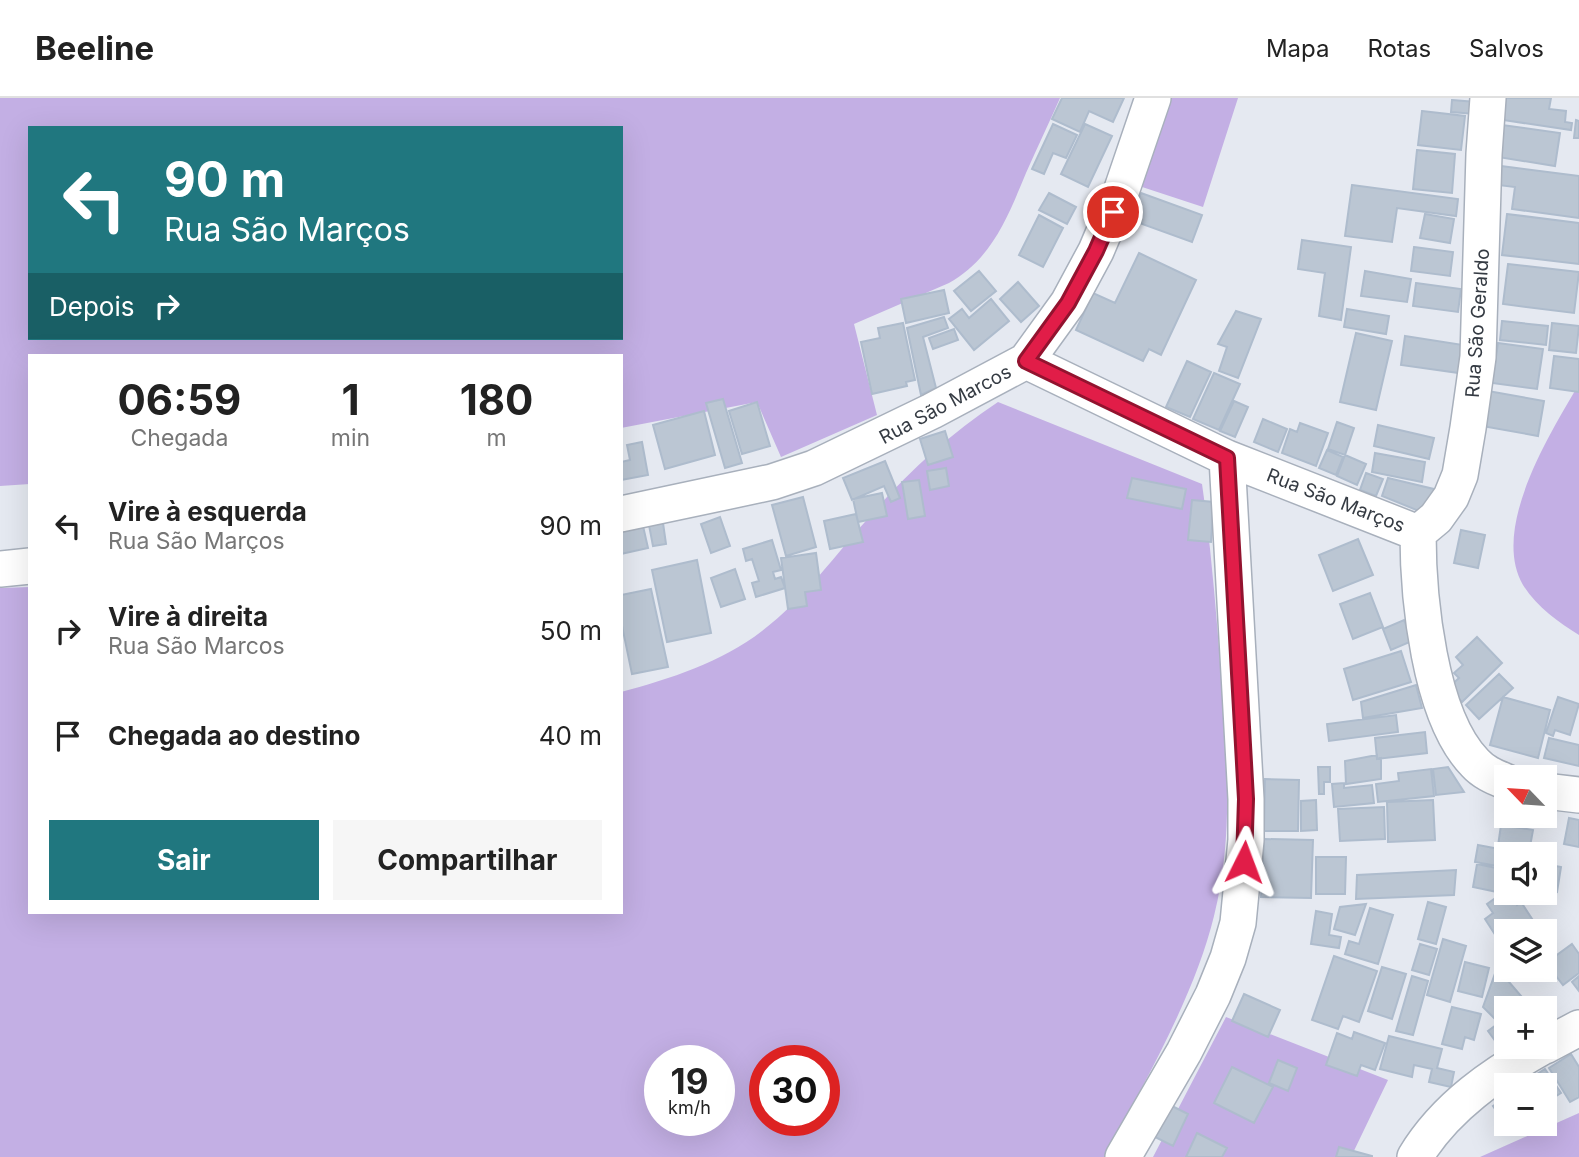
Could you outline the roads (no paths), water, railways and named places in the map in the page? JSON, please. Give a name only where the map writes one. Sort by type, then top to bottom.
[{"type":"street","name":"Rua São Marcos","points":[[623,514],[772,482],[814,468],[933,411],[1026,361],[1068,303],[1096,251],[1121,192],[1153,98]]},
{"type":"street","name":"Rua São Geraldo","points":[[1418,533],[1436,518],[1451,497],[1460,475],[1468,428],[1478,357],[1488,98]]},
{"type":"street","name":"Rua São Marços","points":[[1026,361],[1227,458],[1418,533]]},
{"type":"street","points":[[1123,1157],[1153,1108],[1213,995],[1238,923],[1246,799],[1227,458]]},
{"type":"street","points":[[1418,533],[1424,622],[1433,669],[1446,714],[1465,753],[1477,766],[1494,777]]},
{"type":"street","points":[[0,569],[28,566]]},
{"type":"street","points":[[1558,793],[1579,795]]},
{"type":"street","points":[[1557,1040],[1579,1028]]},
{"type":"street","points":[[1415,1157],[1446,1116],[1474,1091],[1521,1059]]}]
